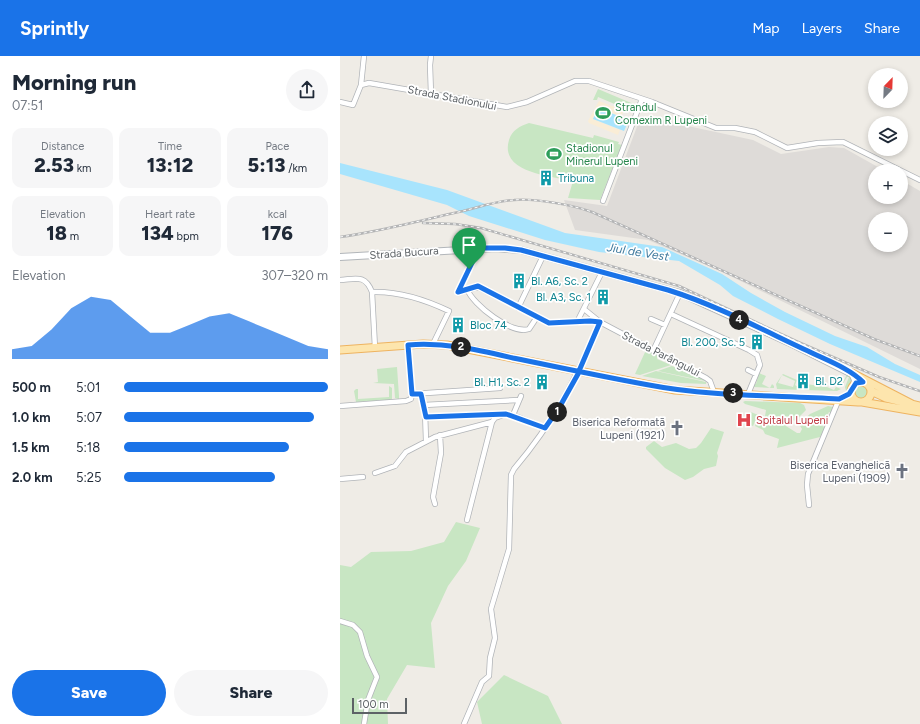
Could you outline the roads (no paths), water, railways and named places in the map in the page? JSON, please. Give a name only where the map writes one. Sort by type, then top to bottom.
[{"type":"main road","name":"Strada Bucura","points":[[340,257],[479,248],[511,248],[680,293],[852,373],[863,382]]},
{"type":"main road","points":[[340,350],[433,344],[454,346],[662,388],[839,399],[920,412]]},
{"type":"main road","points":[[852,373],[855,380],[852,388],[853,398],[860,402]]},
{"type":"main road","points":[[852,373],[912,404]]},
{"type":"main road","points":[[839,399],[852,388],[863,382],[869,386],[871,391],[870,398],[860,402]]},
{"type":"main road","points":[[871,391],[886,398],[920,406]]},
{"type":"street","points":[[340,102],[351,105],[354,104],[361,85],[364,56]]},
{"type":"street","points":[[431,56],[431,94]]},
{"type":"street","name":"Strada Stadionului","points":[[361,85],[369,83],[507,107],[520,105],[570,83],[585,80],[642,99],[716,128],[735,128],[755,132],[787,148],[818,143],[843,142],[920,180]]},
{"type":"street","points":[[603,201],[642,99]]},
{"type":"street","points":[[479,248],[458,292],[468,289],[472,297],[486,309],[490,315],[518,330],[529,330],[537,317]]},
{"type":"street","points":[[518,308],[543,256]]},
{"type":"street","points":[[577,322],[602,272]]},
{"type":"street","points":[[340,280],[364,279],[369,284],[372,292],[375,348]]},
{"type":"street","name":"Strada Parângului","points":[[468,289],[478,286],[518,308],[552,324],[600,322]]},
{"type":"street","points":[[372,292],[388,292],[419,299],[450,311],[433,344]]},
{"type":"street","points":[[653,351],[666,326],[680,293]]},
{"type":"street","name":"Strada Parângului","points":[[584,309],[600,322],[706,378],[710,381],[714,392]]},
{"type":"street","points":[[671,314],[753,352],[760,363],[748,394]]},
{"type":"street","points":[[651,319],[666,326]]},
{"type":"street","points":[[464,724],[482,682],[489,676],[490,658],[496,638],[491,609],[509,549],[511,475],[559,408],[579,371],[600,322]]},
{"type":"street","points":[[408,345],[412,396]]},
{"type":"street","points":[[748,370],[756,374]]},
{"type":"street","points":[[340,406],[406,401],[412,396],[421,394],[500,388]]},
{"type":"street","points":[[421,394],[426,417],[426,441]]},
{"type":"street","points":[[424,405],[520,398],[513,415]]},
{"type":"street","points":[[809,506],[806,485],[808,474],[839,399]]},
{"type":"street","points":[[426,417],[506,414],[513,415],[545,428]]},
{"type":"street","points":[[467,520],[492,422],[495,418],[506,414]]},
{"type":"street","points":[[375,473],[395,466],[402,455],[426,441],[440,435],[492,422]]},
{"type":"street","points":[[436,504],[434,497],[441,452],[440,435]]},
{"type":"street","points":[[340,479],[363,477]]},
{"type":"street","points":[[340,621],[353,625],[360,632],[367,656],[377,677],[368,700],[364,724]]},
{"type":"water","name":"Strandul Comexim R Lupeni","points":[[598,108],[629,120],[624,131],[593,119]]},
{"type":"water","name":"Jiul de Vest","points":[[340,163],[447,190],[565,233],[662,247],[722,274],[751,293],[785,312],[835,336],[867,347],[895,364],[920,375],[920,382],[830,344],[778,319],[733,296],[720,285],[679,261],[599,252],[545,240],[469,216],[447,205],[340,174]]},
{"type":"railway","points":[[340,237],[387,229],[508,201],[542,201],[584,209],[874,339],[920,356]]},
{"type":"railway","points":[[423,223],[455,224],[481,228],[679,286],[796,341],[879,377],[920,391]]},
{"type":"place","name":"Strandul Comexim R Lupeni","points":[[603,113]]},
{"type":"place","name":"Stadionul Minerul Lupeni","points":[[554,154]]},
{"type":"place","name":"Tribuna","points":[[546,178]]},
{"type":"place","name":"Bl. A6, Sc. 2","points":[[519,281]]},
{"type":"place","name":"Bl. A3, Sc. 1","points":[[603,297]]},
{"type":"place","name":"Bloc 74","points":[[458,325]]},
{"type":"place","name":"Bl. 200, Sc. 5","points":[[757,342]]},
{"type":"place","name":"Bl. D2","points":[[803,381]]},
{"type":"place","name":"Bl. H1, Sc. 2","points":[[542,382]]},
{"type":"place","name":"Spitalul Lupeni","points":[[744,420]]},
{"type":"place","name":"Biserica Reformată Lupeni (1921)","points":[[677,428]]},
{"type":"place","name":"Biserica Evanghelică Lupeni (1909)","points":[[902,471]]}]
